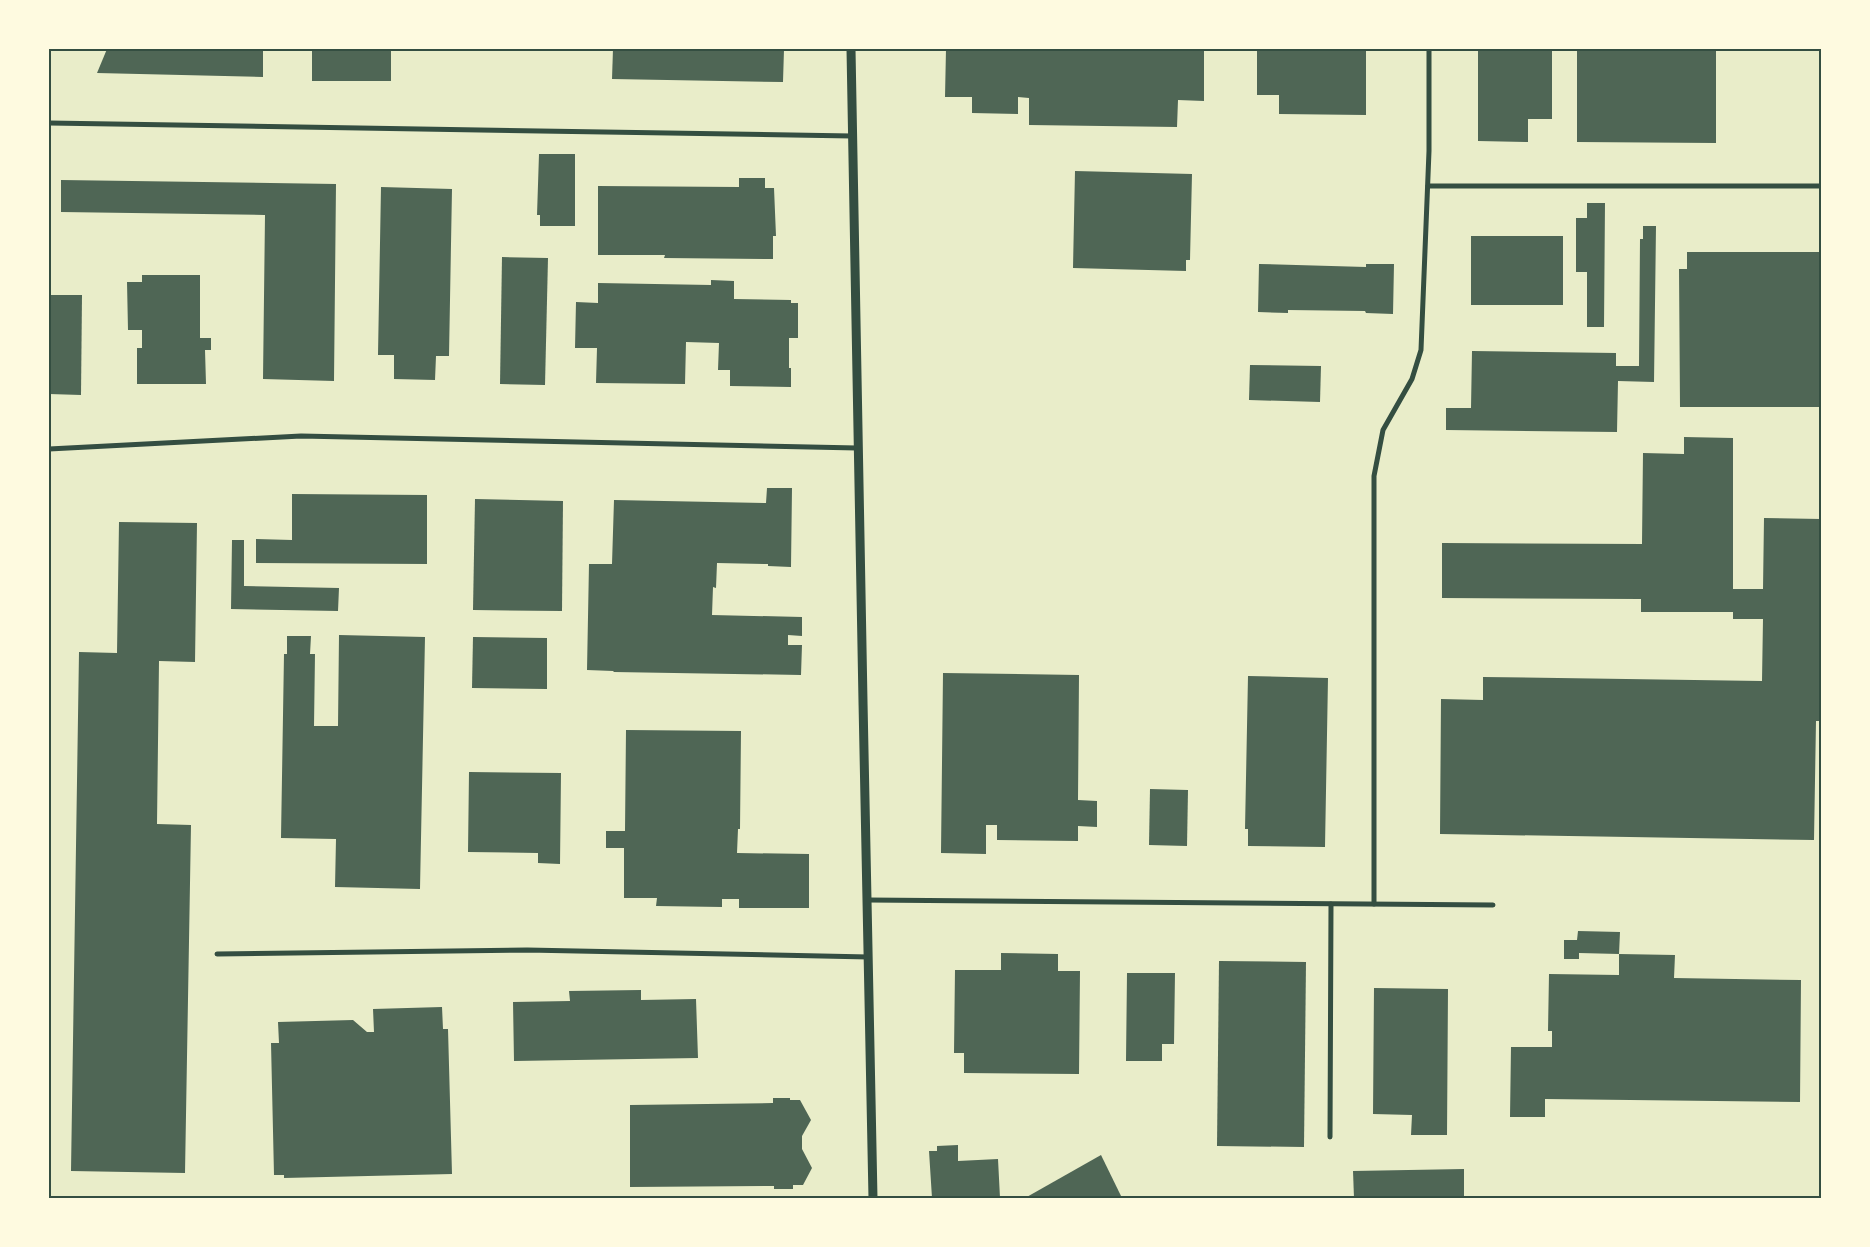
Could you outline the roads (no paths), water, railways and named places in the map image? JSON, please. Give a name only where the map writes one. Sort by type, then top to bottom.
[{"type":"street","points":[[851,49],[856,448],[868,900],[873,1198]]},
{"type":"street","points":[[1374,904],[1374,476],[1384,430],[1412,379],[1421,350],[1428,186],[1429,49]]},
{"type":"street","points":[[49,123],[852,136]]},
{"type":"street","points":[[1428,186],[1821,186]]},
{"type":"street","points":[[49,449],[301,436],[856,448]]},
{"type":"street","points":[[868,900],[1494,906]]},
{"type":"street","points":[[1330,1137],[1331,904]]},
{"type":"street","points":[[217,954],[527,950],[869,958]]}]
